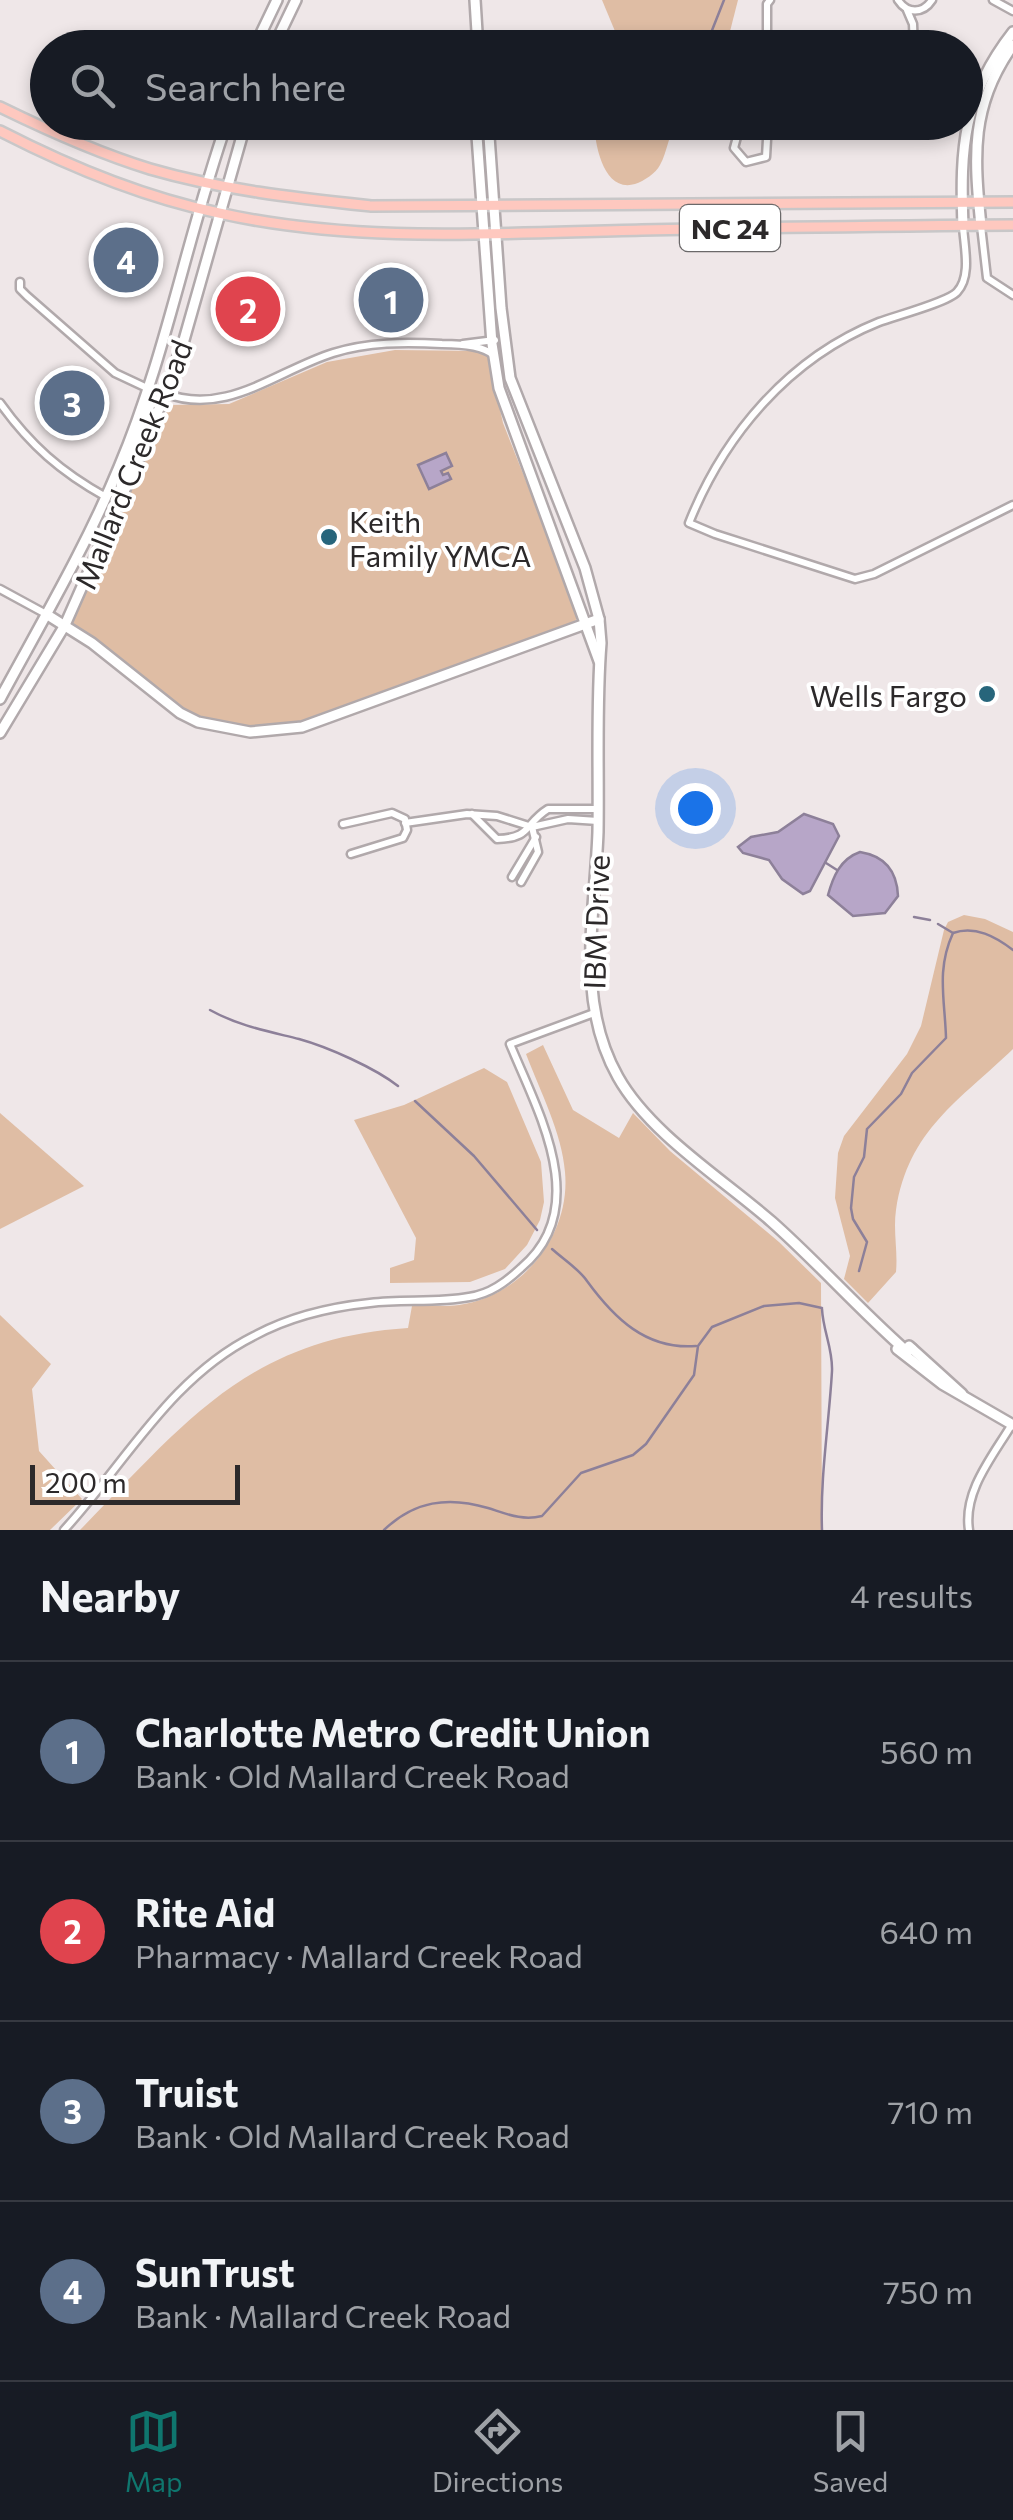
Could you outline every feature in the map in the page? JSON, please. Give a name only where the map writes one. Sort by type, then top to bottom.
[{"type":"main road","name":"NC 24","points":[[0,106],[30,119]]},
{"type":"main road","name":"NC 24","points":[[0,131],[96,176],[198,208],[340,230],[497,234],[1013,226]]},
{"type":"main road","name":"NC 24","points":[[76,140],[154,170],[275,196],[371,206],[1013,202]]},
{"type":"street","points":[[263,30],[277,0]]},
{"type":"street","points":[[282,30],[296,0]]},
{"type":"street","points":[[475,0],[477,30]]},
{"type":"street","points":[[768,30],[770,0]]},
{"type":"street","points":[[898,0],[913,30]]},
{"type":"street","points":[[913,24],[920,10],[932,0]]},
{"type":"street","points":[[993,0],[1013,11]]},
{"type":"street","points":[[906,10],[920,10]]},
{"type":"street","points":[[983,76],[1013,32]]},
{"type":"street","points":[[983,111],[996,71],[1013,45]]},
{"type":"street","name":"Mallard Creek Road","points":[[0,699],[106,496],[172,312],[220,140]]},
{"type":"street","name":"Mallard Creek Road","points":[[0,733],[65,625],[124,495],[184,340],[241,140]]},
{"type":"street","name":"IBM Drive","points":[[477,140],[492,340],[504,405],[600,664]]},
{"type":"street","name":"IBM Drive","points":[[489,140],[504,340],[518,401],[585,568],[599,619],[598,821],[590,976],[594,1013],[617,1076],[651,1121],[770,1220],[920,1369],[1013,1424]]},
{"type":"street","points":[[736,140],[734,148],[746,162],[766,157],[767,140]]},
{"type":"street","points":[[964,140],[962,202],[966,272],[957,292],[946,300],[915,308],[855,335],[802,368],[756,410],[719,460],[689,523],[855,580],[1013,506]]},
{"type":"street","points":[[976,140],[974,160],[987,278],[1013,295]]},
{"type":"street","points":[[20,282],[20,289],[27,296],[115,374],[147,388],[150,402],[121,485],[124,495]]},
{"type":"street","points":[[164,393],[185,400],[213,401],[355,348],[504,340]]},
{"type":"street","points":[[461,344],[484,349],[494,356]]},
{"type":"street","points":[[0,403],[36,450],[76,480],[106,496]]},
{"type":"street","points":[[0,589],[92,642],[180,714],[198,722],[250,732],[302,727],[327,719],[599,619]]},
{"type":"street","points":[[472,814],[497,839],[523,835],[548,809],[597,809]]},
{"type":"street","points":[[343,824],[392,813],[400,815],[404,824],[406,833],[398,840],[350,854]]},
{"type":"street","points":[[404,824],[472,814],[497,816],[532,827],[568,819],[598,821]]},
{"type":"street","points":[[520,882],[538,852],[532,827]]},
{"type":"street","points":[[512,877],[536,836]]},
{"type":"street","points":[[522,858],[529,865]]},
{"type":"street","points":[[64,1530],[182,1388],[249,1338],[295,1318],[368,1303],[471,1297],[501,1286],[531,1260],[554,1220],[558,1178],[552,1148],[510,1044],[594,1013]]},
{"type":"street","name":"IBM Drive","points":[[864,1310],[877,1317],[962,1394]]},
{"type":"street","points":[[969,1530],[968,1508],[975,1486],[1013,1424]]},
{"type":"shaded area","points":[[602,0],[738,0],[730,30],[614,30]]},
{"type":"shaded area","points":[[596,140],[670,140],[656,171],[638,183],[624,185],[609,175]]},
{"type":"shaded area","name":"Keith Family YMCA","points":[[395,350],[478,351],[488,355],[503,423],[579,615],[575,621],[303,723],[249,729],[201,719],[180,709],[75,628],[73,622],[86,586],[170,405],[229,404],[327,362]]},
{"type":"shaded area","points":[[446,453],[452,466],[441,471],[451,479],[429,489],[418,465]]},
{"type":"shaded area","points":[[804,814],[833,824],[839,836],[810,891],[803,894],[782,879],[769,860],[743,853],[738,847],[751,837],[778,832]]},
{"type":"shaded area","points":[[860,852],[883,861],[895,879],[898,896],[885,913],[853,916],[828,895],[842,864]]},
{"type":"shaded area","points":[[964,915],[985,919],[1013,932],[1013,1049],[939,1119],[912,1158],[896,1210],[896,1272],[868,1303],[844,1279],[850,1256],[835,1198],[838,1153],[844,1136],[907,1054],[921,1026],[944,930],[948,922]]},
{"type":"shaded area","points":[[543,1045],[573,1110],[619,1138],[633,1113],[670,1151],[779,1242],[821,1283],[822,1530],[80,1530],[187,1422],[261,1368],[304,1349],[352,1335],[408,1328],[412,1306],[453,1306],[482,1299],[522,1276],[551,1239],[565,1195],[560,1142],[526,1054]]},
{"type":"shaded area","points":[[484,1068],[507,1082],[541,1162],[544,1202],[540,1220],[527,1245],[505,1269],[470,1282],[390,1283],[390,1268],[414,1260],[416,1238],[354,1120],[404,1105]]},
{"type":"shaded area","points":[[0,1113],[84,1186],[0,1229]]},
{"type":"shaded area","points":[[0,1315],[51,1364],[32,1389],[39,1451],[82,1499],[50,1530],[0,1530]]},
{"type":"waterway","points":[[712,30],[724,0]]},
{"type":"waterway","points":[[826,863],[837,870]]},
{"type":"waterway","points":[[914,917],[930,920]]},
{"type":"waterway","points":[[938,924],[953,933],[969,930],[985,934],[1013,950]]},
{"type":"waterway","points":[[859,1271],[867,1242],[851,1208],[854,1177],[864,1157],[867,1129],[946,1038],[943,972],[953,933]]},
{"type":"waterway","points":[[210,1010],[337,1053],[398,1086]]},
{"type":"waterway","points":[[415,1101],[474,1156],[537,1230]]},
{"type":"waterway","points":[[552,1249],[580,1272],[608,1307],[633,1329],[662,1343],[696,1346]]},
{"type":"waterway","points":[[384,1530],[420,1507],[445,1502],[473,1504],[521,1517],[542,1516],[581,1473],[633,1455],[646,1444],[694,1375],[698,1346],[712,1327],[764,1306],[799,1303],[822,1308]]},
{"type":"waterway","points":[[822,1309],[832,1371],[822,1530]]},
{"type":"place","name":"SunTrust","points":[[126,260]]},
{"type":"place","name":"Charlotte Metro Credit Union","points":[[391,300]]},
{"type":"place","name":"Rite Aid","points":[[248,309]]},
{"type":"place","name":"Truist","points":[[72,403]]},
{"type":"place","name":"Keith Family YMCA","points":[[329,537]]},
{"type":"place","name":"Wells Fargo","points":[[987,694]]}]
